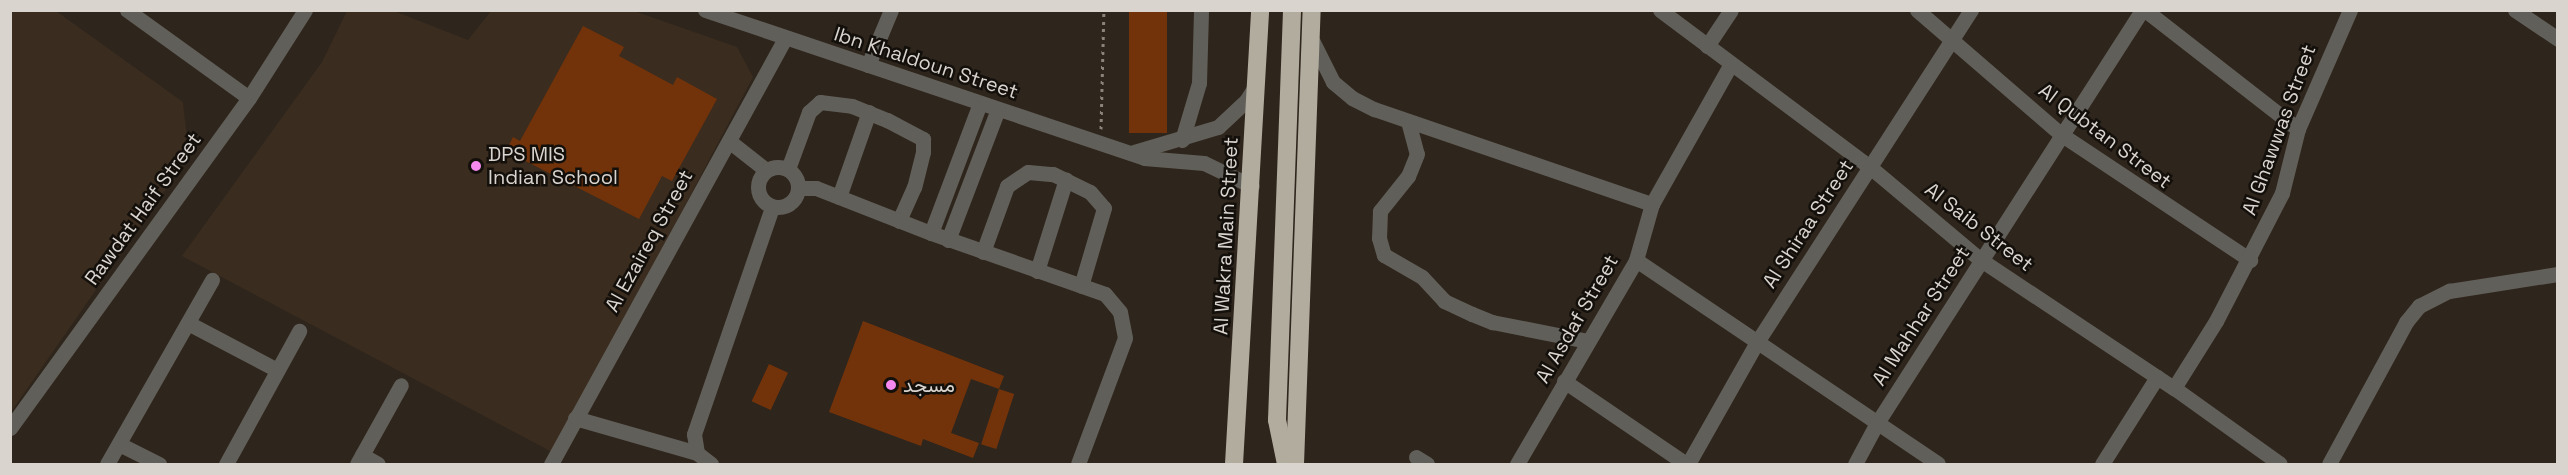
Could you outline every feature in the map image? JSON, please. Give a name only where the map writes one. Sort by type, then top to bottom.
[{"type":"highway","name":"Al Wakra Main Street","points":[[1234,465],[1252,186],[1260,10]]},
{"type":"highway","points":[[1286,465],[1277,420],[1292,10]]},
{"type":"highway","points":[[1295,465],[1312,10]]},
{"type":"street","points":[[127,10],[148,17],[249,98]]},
{"type":"street","name":"Rawdat Haif Street","points":[[10,428],[249,98],[305,10]]},
{"type":"street","name":"Ibn Khaldoun Street","points":[[705,10],[785,39],[1134,152],[1144,158],[1204,163],[1252,186]]},
{"type":"street","points":[[868,65],[891,10]]},
{"type":"street","points":[[1182,140],[1199,83],[1201,10]]},
{"type":"street","name":"Al Saib Street","points":[[1660,10],[1870,167],[1981,260],[2174,388],[2280,465]]},
{"type":"street","points":[[1707,46],[1731,10]]},
{"type":"street","name":"Al Qubtan Street","points":[[1917,10],[2062,135],[2250,260]]},
{"type":"street","name":"Al Shiraa Street","points":[[1687,465],[1757,342],[1971,10]]},
{"type":"street","points":[[2144,10],[2298,129]]},
{"type":"street","name":"Al Mahhar Street","points":[[1855,465],[1877,423],[2144,10]]},
{"type":"street","name":"Al Ghawwas Street","points":[[2174,388],[2250,260],[2282,193],[2298,129],[2350,10]]},
{"type":"street","points":[[2515,10],[2558,39]]},
{"type":"street","points":[[1311,37],[1319,61],[1333,82],[1352,98],[1374,109],[1652,204]]},
{"type":"street","name":"Al Ezaireq Street","points":[[551,465],[785,39]]},
{"type":"street","name":"Al Asdaf Street","points":[[1517,465],[1636,260],[1652,204],[1731,64]]},
{"type":"street","points":[[1134,152],[1182,140],[1218,127],[1246,101],[1256,85]]},
{"type":"street","points":[[788,169],[809,112],[820,102],[869,112],[923,139],[914,187],[899,221]]},
{"type":"street","points":[[931,233],[980,103]]},
{"type":"street","points":[[948,240],[998,109]]},
{"type":"street","points":[[839,197],[869,112]]},
{"type":"street","points":[[1408,121],[1417,154],[1408,176],[1380,211],[1379,238],[1384,255],[1422,277],[1444,301],[1481,318],[1588,341]]},
{"type":"street","points":[[729,141],[766,170],[788,169],[796,177],[799,188],[795,200],[785,207],[772,207],[763,201],[758,190],[766,170]]},
{"type":"street","points":[[983,252],[1007,186],[1016,178],[1028,172],[1066,179],[1098,198],[1104,208],[1081,286]]},
{"type":"street","points":[[1037,271],[1066,179]]},
{"type":"street","points":[[799,188],[816,188],[948,240],[1105,294],[1120,312],[1125,338],[1078,465]]},
{"type":"street","points":[[697,453],[694,434],[772,207]]},
{"type":"street","points":[[1636,260],[1938,465]]},
{"type":"street","points":[[2329,465],[2406,322],[2420,306],[2449,291],[2558,274]]},
{"type":"street","points":[[107,465],[212,280]]},
{"type":"street","points":[[188,323],[277,370]]},
{"type":"street","points":[[226,465],[299,331]]},
{"type":"street","points":[[2102,465],[2157,377]]},
{"type":"street","points":[[1564,381],[1687,465]]},
{"type":"street","points":[[378,465],[359,460],[401,385]]},
{"type":"street","points":[[575,418],[697,453],[711,465]]},
{"type":"street","points":[[119,444],[159,465]]},
{"type":"path","points":[[1101,142],[1104,10]]},
{"type":"shaded area","points":[[11,10],[56,11],[183,102],[189,156],[11,412]]},
{"type":"shaded area","name":"DPS MIS Indian School","points":[[347,11],[394,11],[468,40],[491,11],[634,11],[737,47],[753,77],[554,453],[182,256],[322,62]]},
{"type":"building","points":[[1129,10],[1167,10],[1167,133],[1129,133]]},
{"type":"building","points":[[583,26],[624,47],[619,56],[673,85],[677,77],[717,99],[672,181],[662,176],[639,219],[506,151],[513,137],[520,141]]},
{"type":"building","name":"مسجد","points":[[863,321],[1004,376],[999,389],[971,379],[951,433],[979,443],[973,458],[923,439],[921,446],[829,412]]},
{"type":"building","points":[[769,364],[788,373],[771,410],[752,401]]},
{"type":"building","name":"مسجد","points":[[999,389],[1014,394],[996,449],[981,444]]},
{"type":"place","name":"DPS MIS Indian School","points":[[476,166]]},
{"type":"place","name":"مسجد","points":[[891,385]]}]
